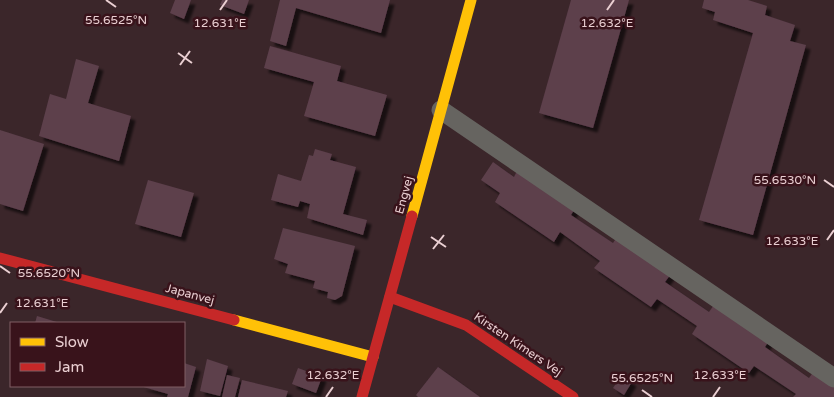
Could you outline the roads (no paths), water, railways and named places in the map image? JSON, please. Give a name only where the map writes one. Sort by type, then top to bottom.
[{"type":"street","name":"Engvej","points":[[362,397],[471,0]]},
{"type":"street","name":"Japanvej","points":[[0,258],[373,357]]},
{"type":"street","name":"Kirsten Kimers Vej","points":[[390,296],[466,324],[573,397]]},
{"type":"lane","points":[[441,110],[834,378]]}]
